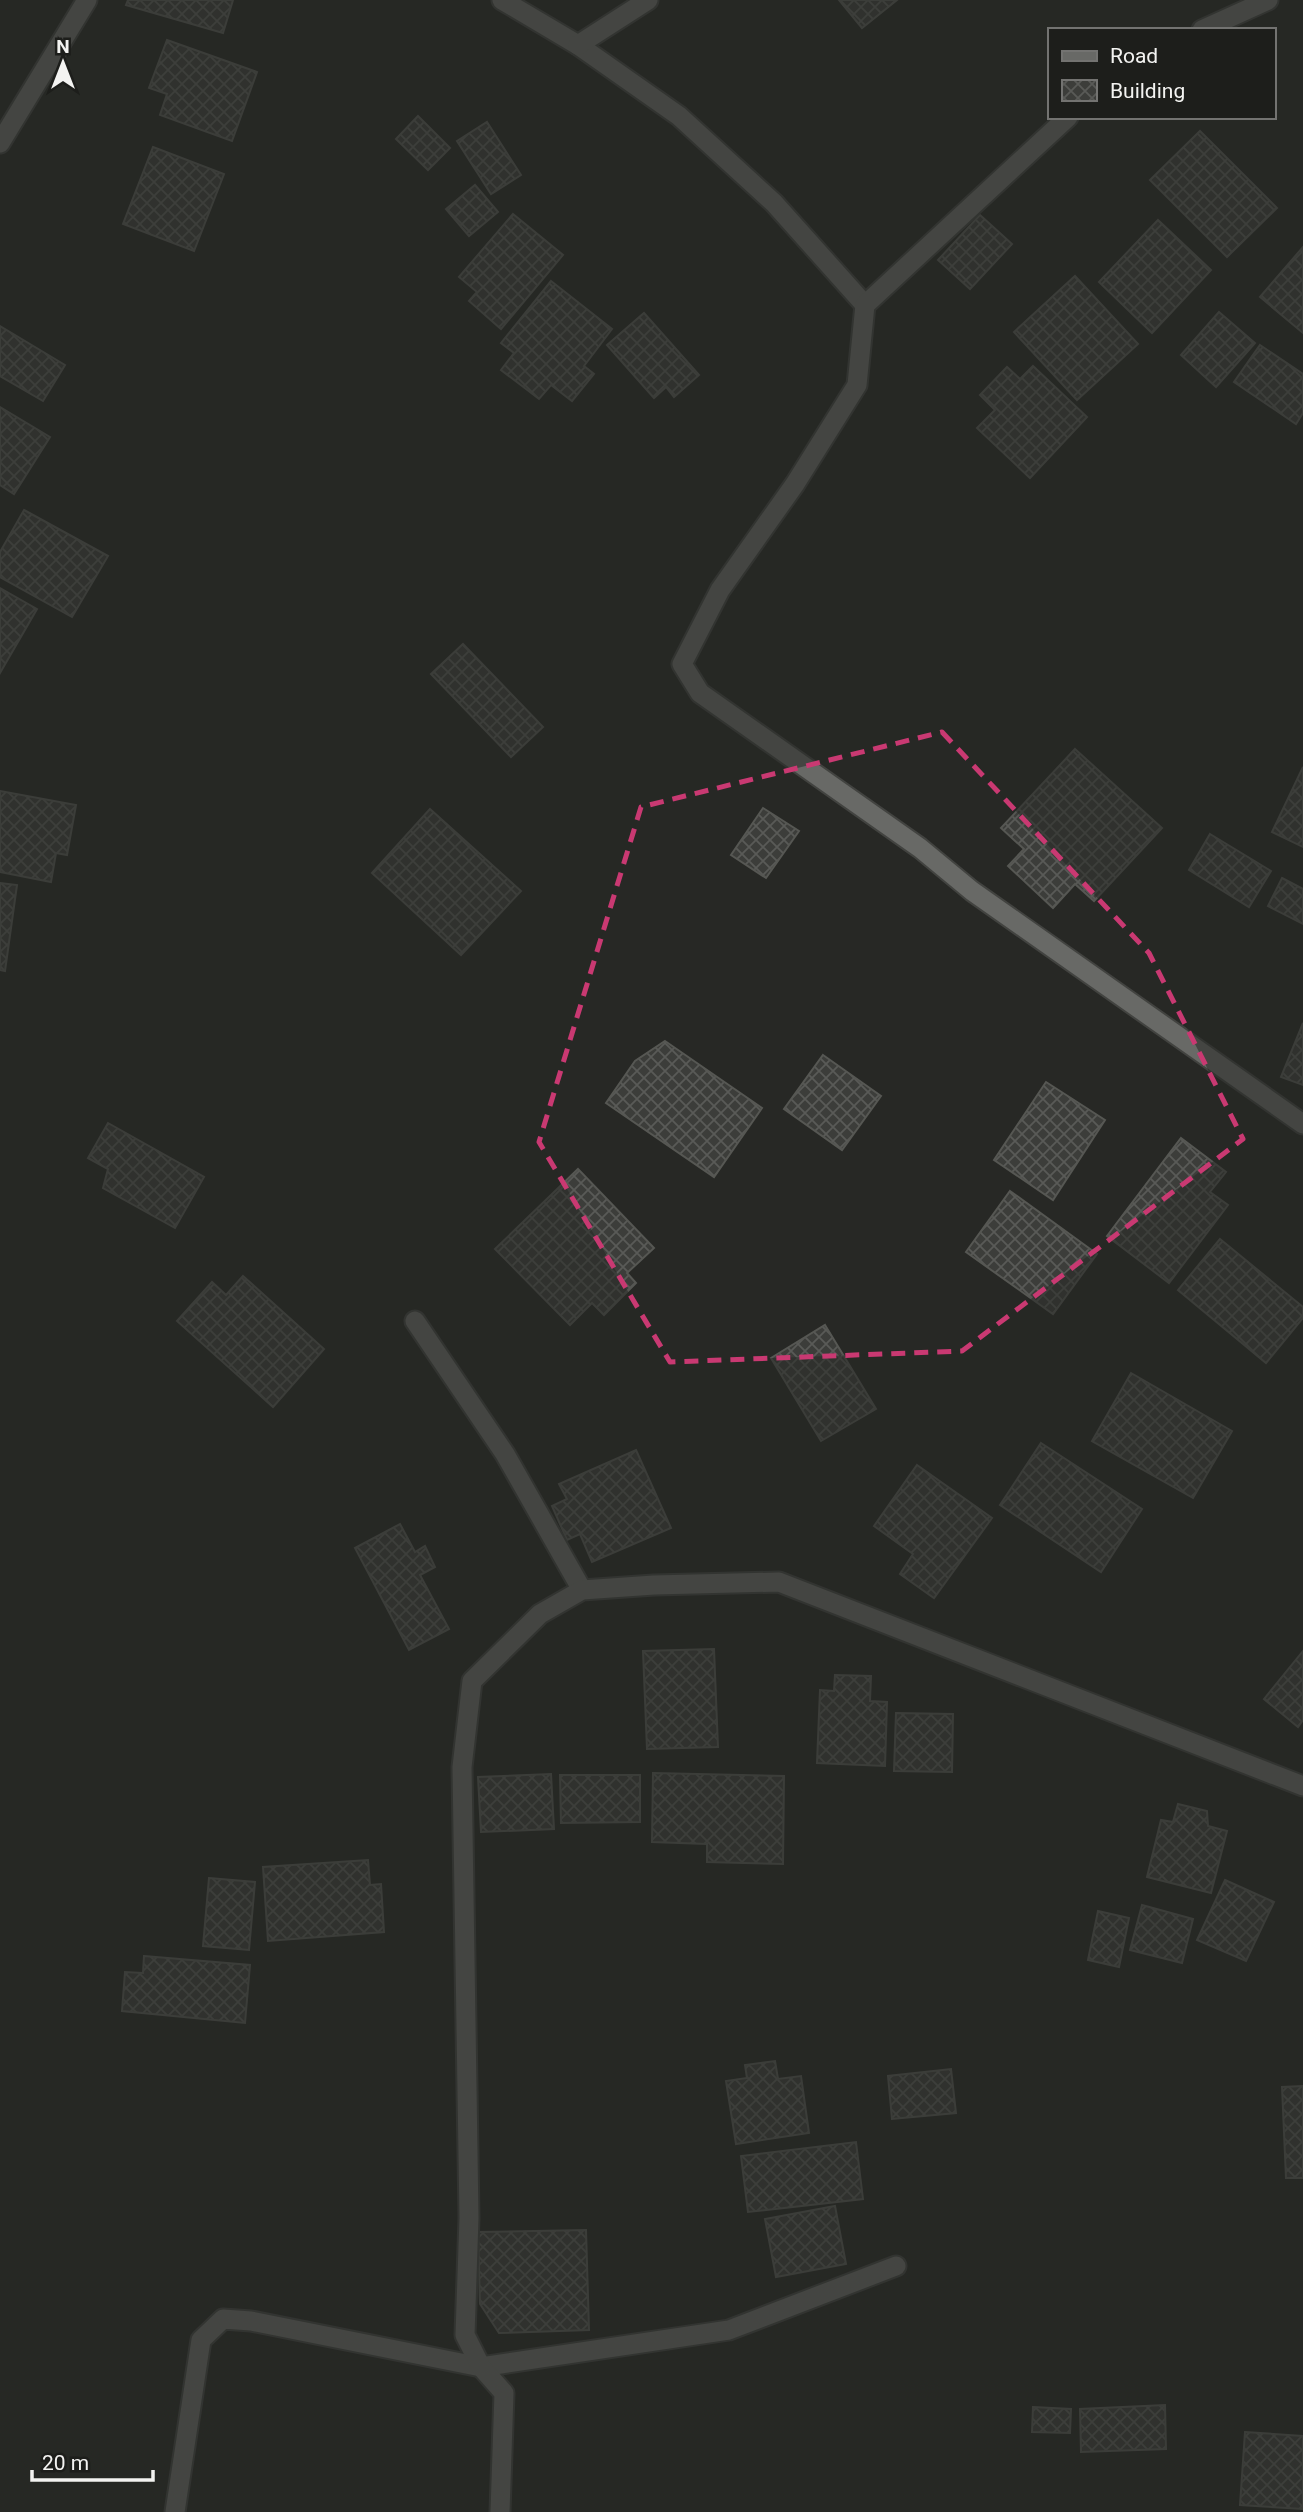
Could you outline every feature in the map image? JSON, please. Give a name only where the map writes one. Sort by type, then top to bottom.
[{"type":"street","points":[[0,143],[87,0]]},
{"type":"street","points":[[502,0],[578,45],[679,116],[774,203],[864,305]]},
{"type":"street","points":[[578,45],[648,0]]},
{"type":"street","points":[[1206,28],[1268,0]]},
{"type":"street","points":[[1066,119],[864,305],[857,384],[795,484],[720,590],[682,664],[700,693],[920,848],[972,891],[1303,1124]]},
{"type":"street","points":[[415,1321],[505,1454],[582,1590]]},
{"type":"street","points":[[500,2512],[504,2393],[481,2367],[466,2335],[469,2218],[462,1767],[472,1681],[540,1614],[582,1590],[779,1582],[1303,1786]]},
{"type":"street","points":[[175,2512],[201,2340],[223,2319],[251,2321],[481,2367],[729,2330],[896,2266]]},
{"type":"highlighted area","points":[[942,732],[1149,953],[1243,1139],[962,1351],[670,1362],[539,1142],[641,807]]},
{"type":"building","points":[[128,0],[233,0],[223,33],[126,5]]},
{"type":"building","points":[[839,0],[897,0],[862,28]]},
{"type":"building","points":[[167,40],[257,72],[232,141],[160,115],[167,94],[149,88]]},
{"type":"building","points":[[418,116],[450,148],[428,170],[396,139]]},
{"type":"building","points":[[487,122],[521,175],[491,194],[457,141]]},
{"type":"building","points":[[1200,131],[1277,208],[1227,257],[1150,180]]},
{"type":"building","points":[[153,147],[224,174],[194,251],[123,224]]},
{"type":"building","points":[[475,185],[498,212],[469,236],[446,209]]},
{"type":"building","points":[[513,214],[563,255],[501,329],[469,301],[477,292],[459,277]]},
{"type":"building","points":[[980,215],[1012,244],[970,289],[938,260]]},
{"type":"building","points":[[1158,220],[1211,270],[1152,333],[1099,282]]},
{"type":"building","points":[[1303,247],[1303,333],[1260,297]]},
{"type":"building","points":[[1075,276],[1138,344],[1077,400],[1014,332]]},
{"type":"building","points":[[551,281],[612,329],[584,366],[594,374],[572,401],[551,385],[539,399],[501,370],[514,353],[501,343]]},
{"type":"building","points":[[1219,312],[1255,343],[1216,387],[1181,355]]},
{"type":"building","points":[[644,313],[699,375],[674,397],[666,387],[654,398],[607,345]]},
{"type":"building","points":[[0,326],[65,365],[43,401],[0,376]]},
{"type":"building","points":[[1260,345],[1303,374],[1303,413],[1296,424],[1234,382]]},
{"type":"building","points":[[1033,366],[1087,417],[1030,478],[977,428],[995,410],[980,395],[1007,367],[1020,379]]},
{"type":"building","points":[[0,407],[50,437],[14,494],[0,485]]},
{"type":"building","points":[[24,510],[108,556],[72,617],[0,577],[0,552]]},
{"type":"building","points":[[0,588],[37,609],[0,673]]},
{"type":"building","points":[[463,644],[543,727],[511,757],[431,674]]},
{"type":"building","points":[[1075,749],[1162,828],[1094,901],[1075,884],[1053,908],[1008,866],[1024,849],[1001,828]]},
{"type":"building","points":[[1303,767],[1303,847],[1272,832]]},
{"type":"building","points":[[0,791],[76,805],[67,855],[56,853],[51,882],[0,872]]},
{"type":"building","points":[[763,808],[799,831],[766,878],[731,855]]},
{"type":"building","points":[[430,809],[521,891],[461,955],[372,873]]},
{"type":"building","points":[[1210,834],[1271,871],[1249,907],[1189,870]]},
{"type":"building","points":[[1282,878],[1303,889],[1303,924],[1268,906]]},
{"type":"building","points":[[0,883],[17,885],[5,971],[0,970]]},
{"type":"building","points":[[1303,1023],[1303,1085],[1281,1077]]},
{"type":"building","points":[[665,1041],[762,1108],[714,1177],[606,1103],[635,1061]]},
{"type":"building","points":[[823,1055],[881,1096],[842,1150],[784,1109]]},
{"type":"building","points":[[1046,1082],[1105,1120],[1053,1200],[994,1160]]},
{"type":"building","points":[[108,1123],[204,1177],[175,1228],[103,1188],[108,1169],[88,1158]]},
{"type":"building","points":[[1181,1138],[1226,1172],[1210,1192],[1228,1205],[1169,1283],[1107,1236]]},
{"type":"building","points":[[578,1169],[654,1248],[627,1273],[636,1283],[604,1315],[592,1303],[570,1325],[495,1249]]},
{"type":"building","points":[[1010,1191],[1097,1254],[1053,1314],[966,1252]]},
{"type":"building","points":[[1220,1239],[1303,1307],[1303,1318],[1266,1363],[1178,1290]]},
{"type":"building","points":[[243,1276],[324,1349],[273,1407],[177,1321],[212,1282],[226,1295]]},
{"type":"building","points":[[825,1325],[876,1409],[821,1441],[771,1358]]},
{"type":"building","points":[[1131,1373],[1232,1431],[1193,1498],[1092,1441]]},
{"type":"building","points":[[1041,1443],[1142,1509],[1101,1572],[1000,1505]]},
{"type":"building","points":[[636,1450],[671,1528],[592,1562],[580,1534],[567,1540],[552,1506],[567,1499],[559,1484]]},
{"type":"building","points":[[917,1465],[992,1518],[934,1598],[900,1574],[913,1554],[874,1526]]},
{"type":"building","points":[[400,1524],[415,1552],[425,1546],[435,1567],[420,1575],[449,1629],[409,1650],[355,1548]]},
{"type":"building","points":[[714,1649],[718,1747],[647,1749],[643,1651]]},
{"type":"building","points":[[1303,1651],[1303,1720],[1298,1727],[1264,1699]]},
{"type":"building","points":[[835,1675],[871,1676],[870,1701],[887,1702],[885,1766],[817,1763],[820,1690],[834,1691]]},
{"type":"building","points":[[896,1713],[953,1714],[952,1772],[894,1771]]},
{"type":"building","points":[[653,1773],[784,1776],[783,1864],[707,1862],[707,1844],[652,1842]]},
{"type":"building","points":[[551,1774],[554,1829],[481,1832],[478,1777]]},
{"type":"building","points":[[560,1775],[640,1775],[640,1822],[561,1823]]},
{"type":"building","points":[[1178,1804],[1207,1811],[1208,1826],[1227,1831],[1211,1893],[1147,1877],[1161,1820],[1173,1822]]},
{"type":"building","points":[[368,1860],[370,1885],[381,1884],[384,1932],[268,1941],[263,1867]]},
{"type":"building","points":[[209,1878],[255,1882],[249,1950],[203,1946]]},
{"type":"building","points":[[1225,1880],[1274,1902],[1246,1961],[1197,1940]]},
{"type":"building","points":[[1142,1905],[1193,1919],[1182,1963],[1130,1950]]},
{"type":"building","points":[[1098,1911],[1129,1918],[1119,1967],[1088,1960]]},
{"type":"building","points":[[144,1956],[250,1965],[245,2023],[122,2011],[125,1972],[143,1973]]},
{"type":"building","points":[[775,2061],[778,2079],[801,2076],[809,2133],[736,2144],[726,2081],[747,2078],[745,2065]]},
{"type":"building","points":[[951,2069],[956,2113],[892,2119],[888,2076]]},
{"type":"building","points":[[1303,2086],[1303,2178],[1286,2178],[1282,2087]]},
{"type":"building","points":[[856,2142],[863,2199],[748,2212],[741,2156]]},
{"type":"building","points":[[835,2206],[846,2264],[776,2277],[765,2219]]},
{"type":"building","points":[[586,2230],[589,2330],[499,2333],[480,2304],[478,2232]]},
{"type":"building","points":[[1165,2405],[1166,2449],[1081,2452],[1080,2409]]},
{"type":"building","points":[[1033,2407],[1071,2409],[1070,2433],[1032,2432]]},
{"type":"building","points":[[1245,2432],[1303,2436],[1303,2509],[1240,2505]]}]
